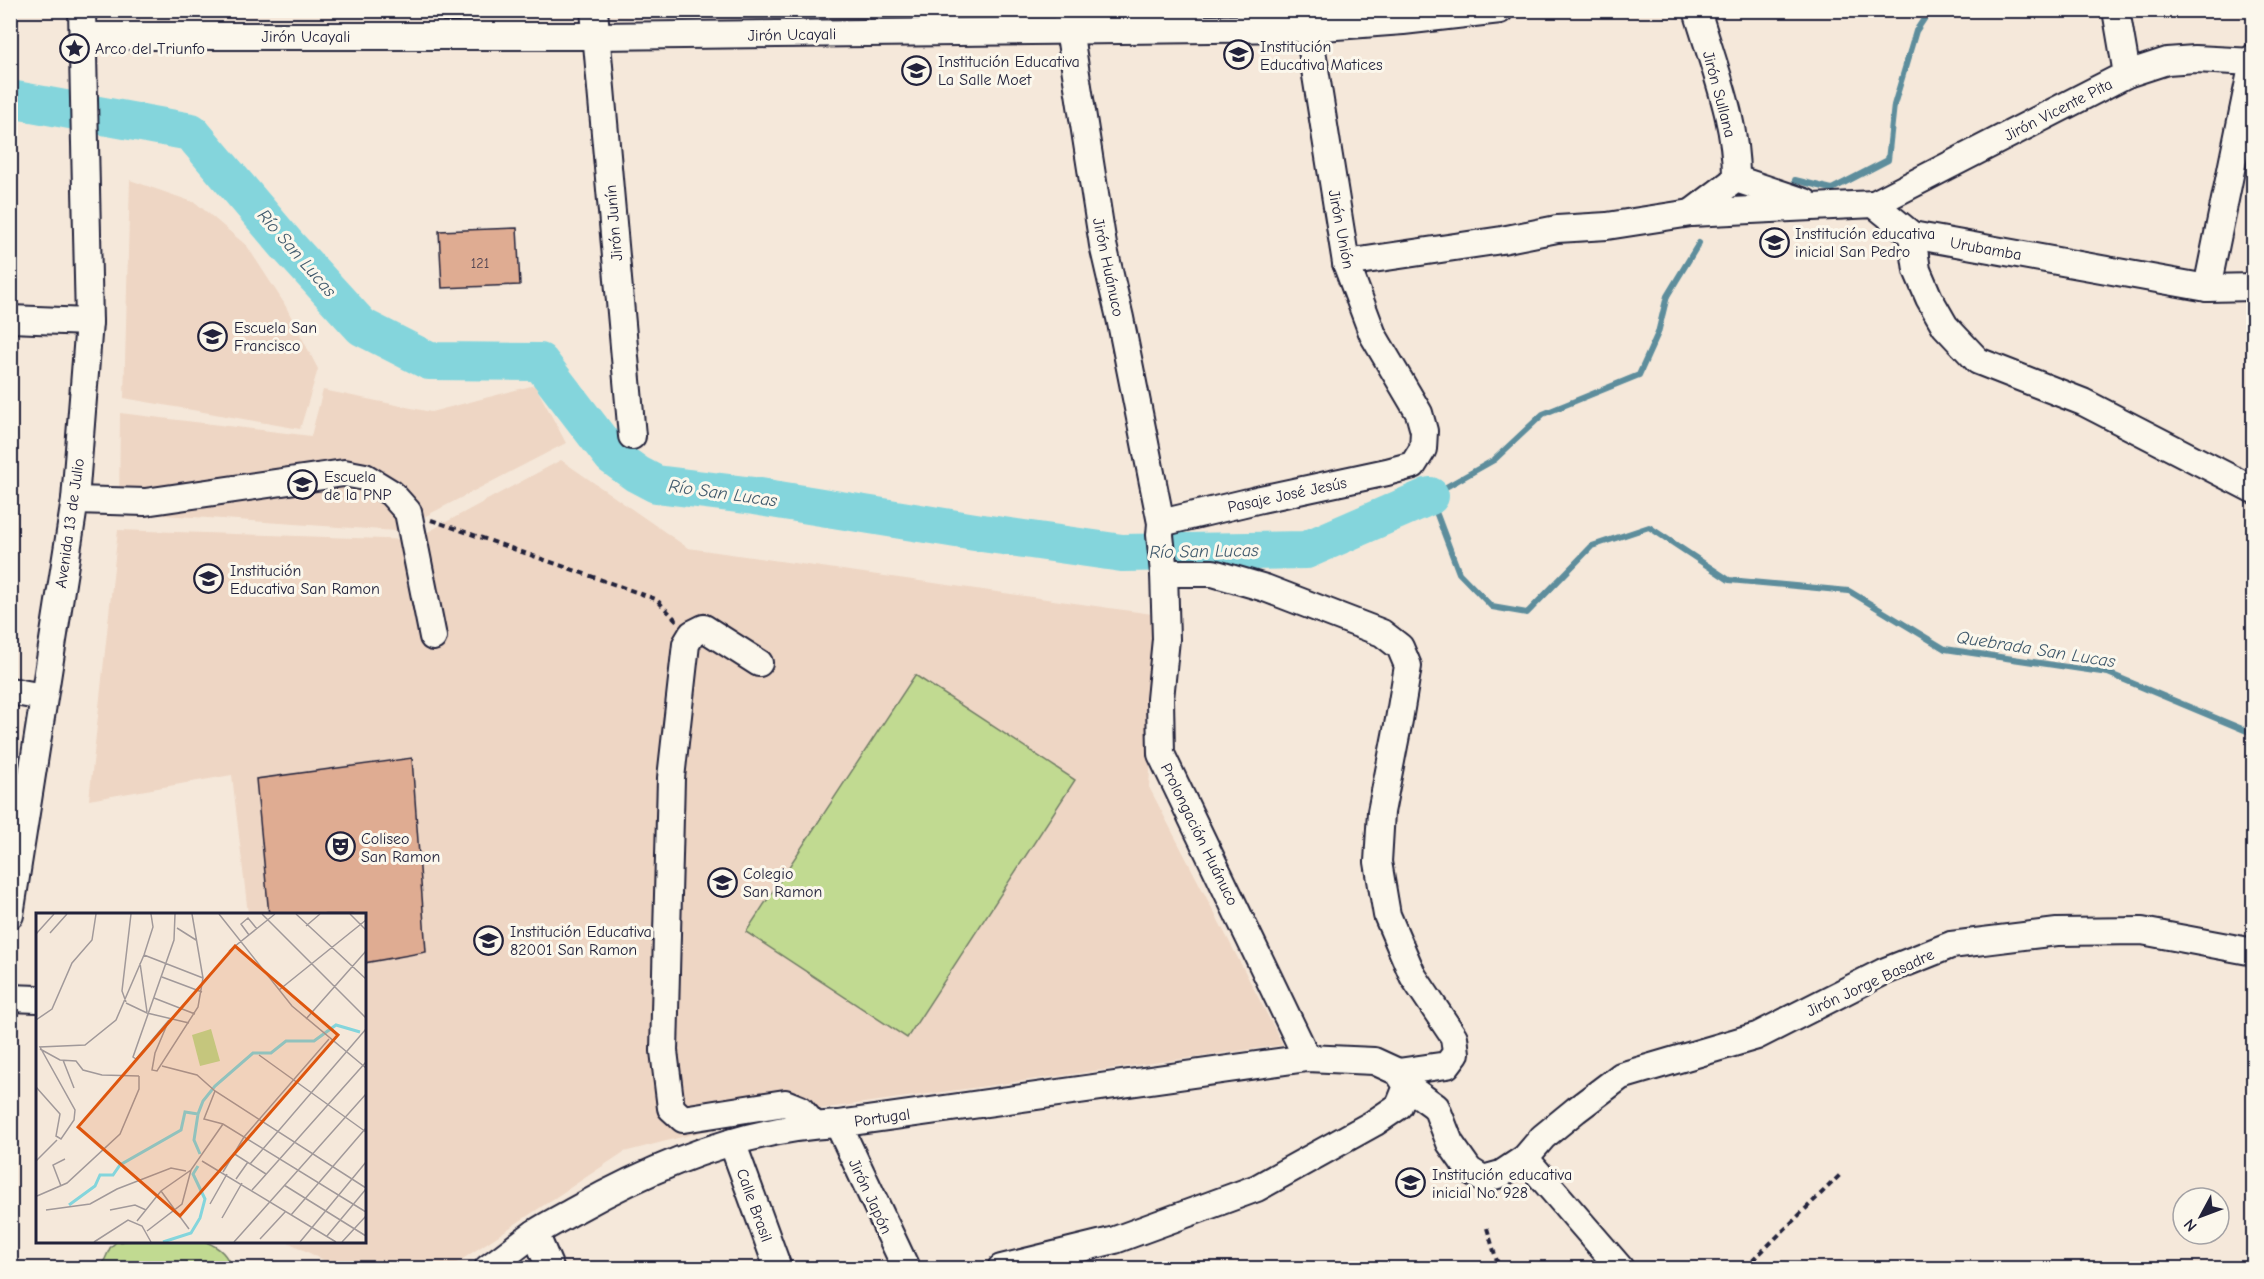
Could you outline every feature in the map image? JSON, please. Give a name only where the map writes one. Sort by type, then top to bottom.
[{"type":"street","name":"Avenida 13 de Julio","points":[[10,915],[75,500],[88,322],[82,10]]},
{"type":"street","name":"Jirón Junín","points":[[594,10],[632,436]]},
{"type":"street","name":"Jirón Sullana","points":[[1697,10],[1730,123],[1737,161],[1736,179]]},
{"type":"street","points":[[2116,10],[2127,74]]},
{"type":"street","name":"Jirón Ucayali","points":[[83,36],[596,36],[1067,20],[1307,19],[1492,11]]},
{"type":"street","name":"Jirón Unión","points":[[1307,19],[1346,263],[1373,334],[1419,413],[1424,431],[1424,449],[1413,465]]},
{"type":"street","name":"Jirón Huánuco","points":[[1067,20],[1103,245],[1120,318],[1161,529]]},
{"type":"street","points":[[2207,288],[2253,60]]},
{"type":"street","name":"Jirón Vicente Pita","points":[[1874,204],[2127,74],[2167,61],[2253,60]]},
{"type":"street","points":[[1691,213],[1736,179],[1816,206]]},
{"type":"street","points":[[1346,263],[1502,240],[1557,228],[1607,226],[1691,213],[1874,204]]},
{"type":"street","name":"Urubamba","points":[[1874,204],[1912,235],[2207,288],[2253,287]]},
{"type":"street","points":[[1912,235],[1917,270],[1929,298],[1945,326],[1978,361],[2083,402],[2253,490]]},
{"type":"street","points":[[10,319],[88,322]]},
{"type":"street","name":"Pasaje José Jesús","points":[[1161,529],[1261,499],[1413,465]]},
{"type":"street","points":[[75,500],[145,502],[344,473],[365,477],[391,493],[408,512],[434,637]]},
{"type":"street","name":"Prolongación Huánuco","points":[[1161,529],[1166,639],[1160,699],[1161,754],[1307,1058]]},
{"type":"street","points":[[1001,1269],[1115,1240],[1257,1188],[1374,1124],[1399,1106],[1403,1079],[1447,1065],[1455,1053],[1454,1037],[1413,976],[1387,915],[1378,862],[1381,812],[1400,720],[1408,666],[1400,647],[1382,633],[1265,588],[1213,573],[1164,567]]},
{"type":"street","points":[[759,663],[704,628],[692,634],[686,644],[671,778],[664,1051],[671,1108],[683,1119],[785,1103],[826,1124]]},
{"type":"street","points":[[10,691],[43,697]]},
{"type":"street","name":"Jirón Jorge Basadre","points":[[1403,1079],[1436,1107],[1450,1143],[1469,1170],[1483,1179],[1501,1174],[1525,1158],[1551,1130],[1620,1076],[1757,1036],[1883,972],[1951,945],[2057,932],[2142,931],[2253,952]]},
{"type":"street","points":[[10,998],[36,999]]},
{"type":"street","name":"Portugal","points":[[488,1269],[535,1233],[619,1186],[664,1165],[732,1142],[826,1124],[1307,1058],[1374,1061],[1403,1079]]},
{"type":"street","name":"Jirón Japón","points":[[826,1124],[906,1269]]},
{"type":"street","name":"Calle Brasil","points":[[732,1142],[778,1269]]},
{"type":"street","points":[[1525,1158],[1620,1269]]},
{"type":"street","points":[[535,1233],[550,1269]]},
{"type":"path","points":[[408,512],[656,600],[678,623],[686,644]]},
{"type":"path","points":[[1745,1269],[1840,1175]]},
{"type":"path","points":[[1487,1228],[1499,1269]]},
{"type":"shaded area","name":"Escuela San Francisco","points":[[130,180],[196,203],[247,246],[284,303],[318,369],[300,429],[124,398]]},
{"type":"shaded area","name":"Escuela de la PNP","points":[[535,385],[566,443],[397,531],[119,512],[120,413],[311,436],[323,390],[431,412]]},
{"type":"shaded area","name":"Colegio San Ramon","points":[[561,460],[688,548],[1159,615],[1149,787],[1283,1045],[755,1118],[624,1152],[449,1268],[339,1268],[290,1243],[366,1243],[366,913],[248,913],[232,775],[89,800],[118,530],[413,540]]},
{"type":"green space","points":[[915,675],[1075,780],[907,1038],[746,932]]},
{"type":"green space","points":[[115,1243],[208,1243],[222,1252],[231,1268],[101,1268],[110,1248]]},
{"type":"building","points":[[517,228],[520,285],[442,288],[439,231]]},
{"type":"building","name":"Coliseo San Ramon","points":[[412,758],[426,952],[366,963],[366,913],[269,913],[256,779]]},
{"type":"waterway","points":[[1795,180],[1832,189],[1888,160],[1894,105],[1916,31],[1930,10]]},
{"type":"waterway","name":"Río San Lucas","points":[[10,99],[191,132],[287,245],[362,327],[429,361],[540,362],[612,456],[656,484],[754,496],[1122,553],[1306,550],[1430,496]]},
{"type":"waterway","name":"Quebrada San Lucas","points":[[1699,243],[1667,296],[1658,333],[1639,375],[1543,414],[1494,460],[1430,496],[1459,573],[1492,607],[1527,613],[1592,546],[1649,527],[1729,580],[1849,591],[1945,649],[2108,673],[2254,734]]},
{"type":"place","name":"Arco del Triunfo","points":[[74,48]]},
{"type":"place","name":"Institución Educativa Matices","points":[[1239,55]]},
{"type":"place","name":"Institución Educativa La Salle Moet","points":[[917,70]]},
{"type":"place","name":"Institución educativa inicial San Pedro","points":[[1774,242]]},
{"type":"place","name":"Escuela San Francisco","points":[[213,336]]},
{"type":"place","name":"Escuela de la PNP","points":[[303,485]]},
{"type":"place","name":"Institución Educativa San Ramon","points":[[209,579]]},
{"type":"place","name":"Coliseo San Ramon","points":[[340,847]]},
{"type":"place","name":"Colegio San Ramon","points":[[722,882]]},
{"type":"place","name":"Institución Educativa 82001 San Ramon","points":[[489,940]]},
{"type":"place","name":"Institución educativa inicial No. 928","points":[[1411,1183]]}]
